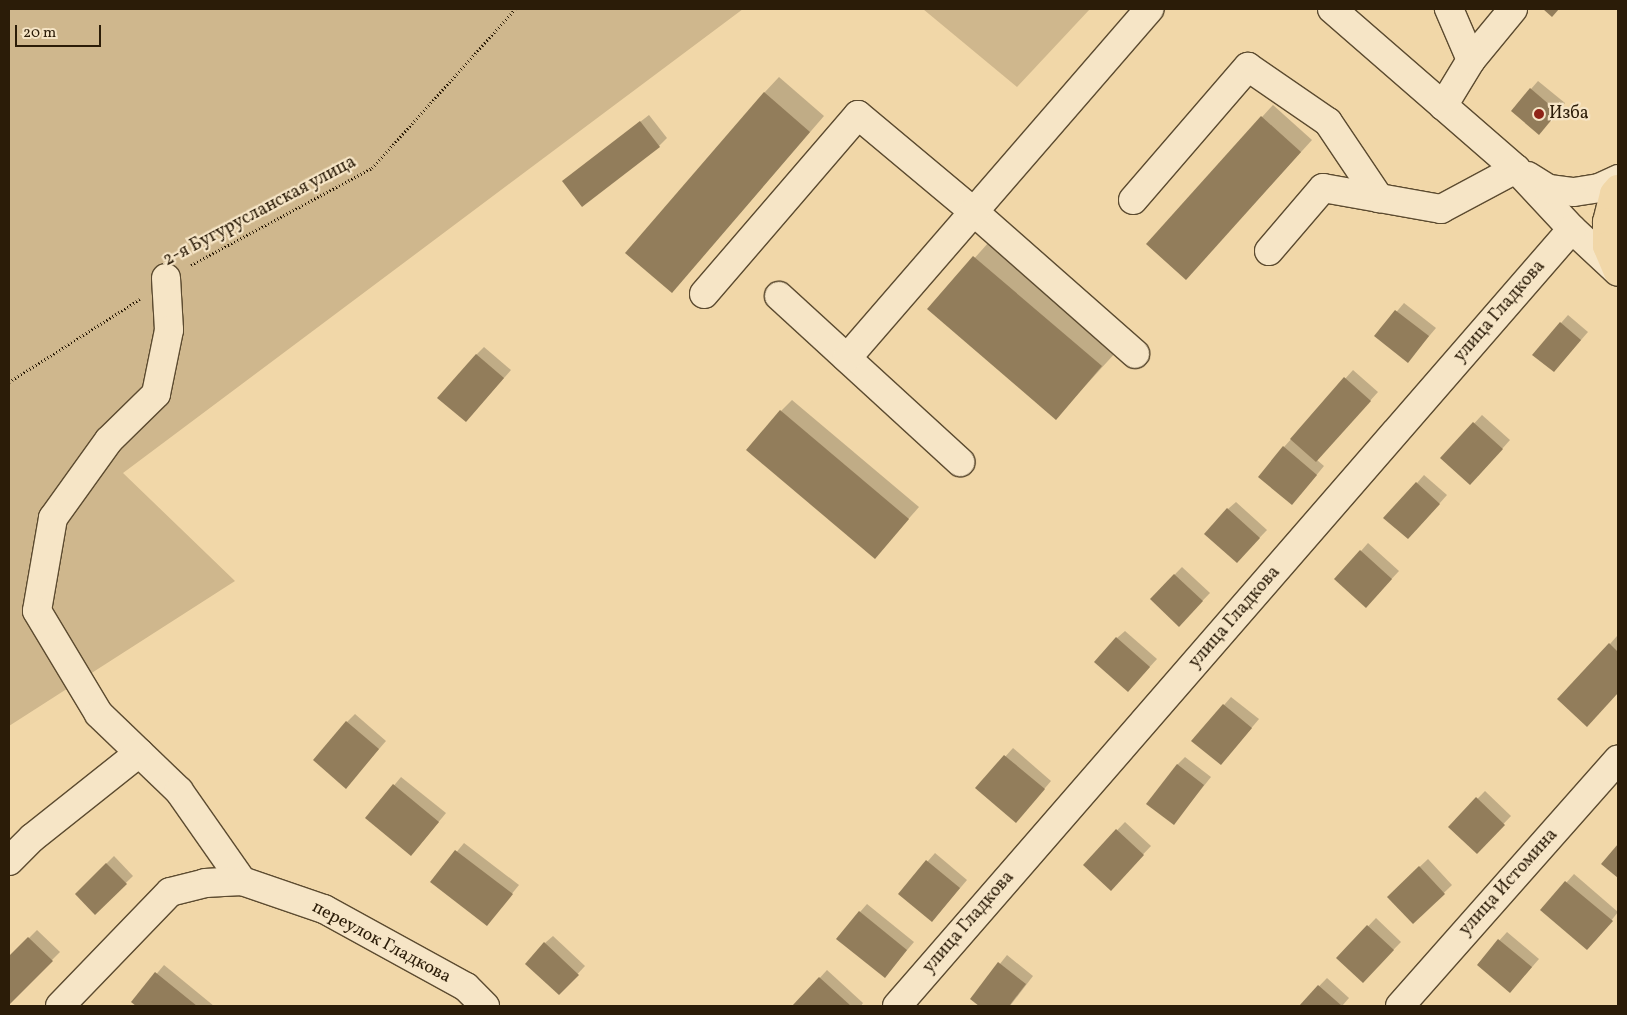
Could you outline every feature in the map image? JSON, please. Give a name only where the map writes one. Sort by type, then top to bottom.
[{"type":"main road","points":[[1617,271],[1608,246],[1607,222],[1614,194],[1618,189]]},
{"type":"street","points":[[847,358],[1148,9]]},
{"type":"street","points":[[1332,9],[1516,169],[1572,229],[1617,271]]},
{"type":"street","points":[[1449,9],[1471,60]]},
{"type":"street","points":[[1442,106],[1471,60],[1513,9]]},
{"type":"street","points":[[1133,200],[1248,67],[1328,122],[1379,198]]},
{"type":"street","points":[[704,294],[858,115],[972,211],[1135,354]]},
{"type":"street","points":[[1516,169],[1549,189],[1574,192],[1600,188],[1618,179]]},
{"type":"street","points":[[1269,251],[1323,188],[1441,209],[1516,169]]},
{"type":"street","name":"улица Гладкова","points":[[897,1006],[1572,229]]},
{"type":"street","points":[[166,278],[169,330],[156,394],[109,440],[53,518],[37,611],[99,714],[179,791],[242,881]]},
{"type":"street","points":[[778,296],[960,462]]},
{"type":"street","points":[[9,860],[32,838],[139,753]]},
{"type":"street","name":"улица Истомина","points":[[1400,1006],[1618,760]]},
{"type":"street","points":[[60,1006],[170,892],[205,883],[242,881]]},
{"type":"street","name":"переулок Гладкова","points":[[242,881],[324,909],[466,987],[485,1006]]},
{"type":"path","name":"2-я Бугурусланская улица","points":[[9,382],[140,298],[166,278],[372,168],[515,9]]},
{"type":"shaded area","points":[[9,9],[743,9],[123,473],[235,581],[9,726]]},
{"type":"shaded area","points":[[923,9],[1090,9],[1017,87]]},
{"type":"building","points":[[1543,9],[1559,9],[1552,17]]},
{"type":"building","points":[[1530,88],[1558,112],[1539,135],[1511,111]]},
{"type":"building","points":[[764,92],[810,132],[672,293],[625,253]]},
{"type":"building","points":[[1261,116],[1301,152],[1186,280],[1146,244]]},
{"type":"building","points":[[640,121],[660,147],[582,207],[562,181]]},
{"type":"building","points":[[973,256],[1102,366],[1056,420],[927,309]]},
{"type":"building","points":[[1395,310],[1429,336],[1408,363],[1374,336]]},
{"type":"building","points":[[1560,322],[1581,340],[1554,372],[1532,355]]},
{"type":"building","points":[[476,354],[504,378],[466,422],[437,398]]},
{"type":"building","points":[[1344,377],[1371,401],[1316,462],[1290,439]]},
{"type":"building","points":[[780,410],[909,519],[875,559],[746,450]]},
{"type":"building","points":[[1473,422],[1503,449],[1470,485],[1440,458]]},
{"type":"building","points":[[1283,446],[1317,475],[1292,505],[1258,477]]},
{"type":"building","points":[[1416,482],[1440,504],[1408,539],[1383,518]]},
{"type":"building","points":[[1227,508],[1260,538],[1237,563],[1204,534]]},
{"type":"building","points":[[1360,550],[1392,579],[1366,608],[1334,579]]},
{"type":"building","points":[[1174,574],[1203,601],[1179,627],[1150,599]]},
{"type":"building","points":[[1116,637],[1150,667],[1128,692],[1094,662]]},
{"type":"building","points":[[1609,643],[1618,652],[1618,693],[1587,727],[1557,699]]},
{"type":"building","points":[[1223,704],[1252,728],[1221,765],[1191,741]]},
{"type":"building","points":[[346,721],[379,749],[346,789],[313,760]]},
{"type":"building","points":[[1004,755],[1045,789],[1016,823],[975,788]]},
{"type":"building","points":[[1177,764],[1204,785],[1174,825],[1146,804]]},
{"type":"building","points":[[393,784],[439,822],[411,856],[365,818]]},
{"type":"building","points":[[1476,797],[1505,825],[1477,854],[1448,827]]},
{"type":"building","points":[[1116,829],[1144,855],[1111,891],[1083,865]]},
{"type":"building","points":[[1618,844],[1618,878],[1601,864]]},
{"type":"building","points":[[455,850],[513,894],[487,926],[430,882]]},
{"type":"building","points":[[926,860],[960,888],[932,922],[898,894]]},
{"type":"building","points":[[106,863],[127,884],[95,915],[75,894]]},
{"type":"building","points":[[1419,866],[1445,894],[1413,924],[1387,897]]},
{"type":"building","points":[[1565,881],[1613,921],[1587,950],[1540,910]]},
{"type":"building","points":[[859,911],[907,950],[885,978],[836,939]]},
{"type":"building","points":[[1367,925],[1394,950],[1363,983],[1336,958]]},
{"type":"building","points":[[28,937],[53,961],[9,1005],[9,956]]},
{"type":"building","points":[[1498,939],[1532,967],[1510,993],[1477,965]]},
{"type":"building","points":[[544,942],[579,975],[559,995],[525,964]]},
{"type":"building","points":[[998,962],[1026,984],[1009,1006],[979,1006],[970,999]]},
{"type":"building","points":[[155,972],[197,1006],[136,1006],[131,1002]]},
{"type":"building","points":[[819,977],[851,1006],[792,1006]]},
{"type":"building","points":[[1318,985],[1342,1006],[1299,1006]]},
{"type":"place","name":"Изба","points":[[1539,114]]}]
